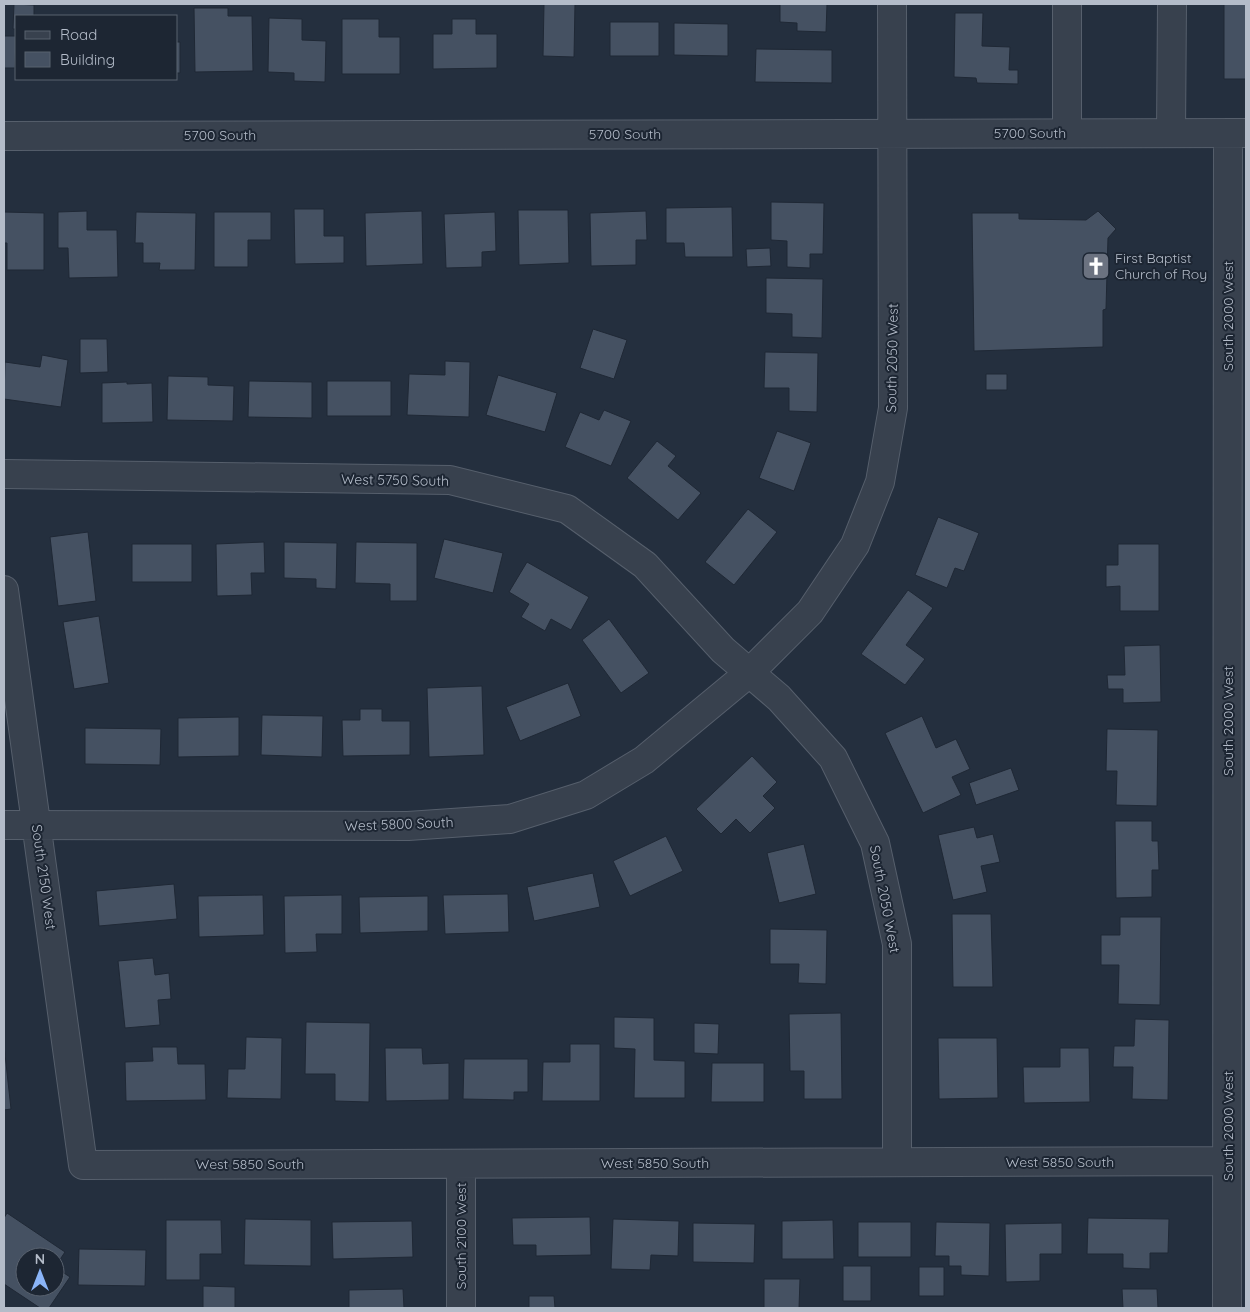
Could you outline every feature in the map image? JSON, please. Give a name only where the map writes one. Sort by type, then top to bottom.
[{"type":"street","name":"South 2050 West","points":[[892,4],[893,408],[880,482],[855,545],[810,612],[749,673],[779,698],[833,758],[876,843],[897,944],[897,1162]]},
{"type":"street","points":[[1067,4],[1067,133]]},
{"type":"street","points":[[1171,133],[1172,4]]},
{"type":"street","name":"5700 South","points":[[4,136],[1237,133]]},
{"type":"street","name":"South 2000 West","points":[[1228,1308],[1228,1161],[1237,1034],[1237,133]]},
{"type":"street","name":"West 5750 South","points":[[4,474],[450,480],[567,509],[646,564],[723,650],[749,673]]},
{"type":"street","name":"South 2150 West","points":[[4,590],[83,1165]]},
{"type":"street","name":"West 5800 South","points":[[4,825],[408,826],[510,819],[586,794],[644,760],[749,673]]},
{"type":"street","name":"West 5850 South","points":[[83,1165],[1228,1161]]},
{"type":"street","name":"South 2100 West","points":[[461,1164],[461,1308]]},
{"type":"building","points":[[14,4],[34,5],[34,15],[15,15],[15,29],[13,29]]},
{"type":"building","points":[[544,4],[575,4],[574,57],[543,56]]},
{"type":"building","points":[[780,4],[827,4],[826,32],[797,31],[797,23],[780,22]]},
{"type":"building","points":[[1224,4],[1246,4],[1246,79],[1224,79]]},
{"type":"building","points":[[194,8],[228,8],[228,16],[252,16],[253,71],[195,72]]},
{"type":"building","points":[[955,13],[983,13],[982,46],[1010,47],[1009,70],[1018,70],[1018,84],[977,83],[976,78],[954,77]]},
{"type":"building","points":[[269,18],[302,19],[302,40],[326,41],[325,82],[294,81],[294,73],[268,72]]},
{"type":"building","points":[[342,19],[379,19],[379,37],[400,37],[400,74],[342,74]]},
{"type":"building","points":[[452,19],[476,19],[476,34],[497,34],[497,68],[433,69],[433,34],[452,34]]},
{"type":"building","points":[[610,22],[659,22],[659,56],[610,56]]},
{"type":"building","points":[[674,23],[728,24],[728,56],[674,55]]},
{"type":"building","points":[[4,36],[15,36],[15,68],[4,68]]},
{"type":"building","points":[[178,42],[180,42],[180,73],[178,73]]},
{"type":"building","points":[[756,49],[832,50],[832,83],[755,82]]},
{"type":"building","points":[[771,202],[824,203],[823,254],[810,254],[810,268],[787,267],[787,241],[771,240]]},
{"type":"building","points":[[732,207],[733,257],[685,257],[684,243],[666,243],[666,208]]},
{"type":"building","points":[[294,209],[324,209],[324,236],[344,236],[344,263],[295,264]]},
{"type":"building","points":[[518,210],[568,210],[569,263],[519,265]]},
{"type":"building","points":[[87,211],[87,230],[117,230],[118,277],[69,278],[68,248],[58,248],[58,212]]},
{"type":"building","points":[[422,211],[423,264],[366,266],[365,213]]},
{"type":"building","points":[[646,211],[647,240],[636,240],[636,265],[591,266],[590,213]]},
{"type":"building","points":[[1098,211],[1116,229],[1108,238],[1106,309],[1103,310],[1103,347],[974,351],[972,213],[1019,213],[1019,219],[1086,220]]},
{"type":"building","points":[[4,212],[44,213],[44,270],[7,270],[7,243],[4,243]]},
{"type":"building","points":[[136,212],[196,213],[195,270],[159,270],[160,263],[143,263],[143,243],[135,243]]},
{"type":"building","points":[[214,212],[271,212],[271,240],[248,240],[248,267],[214,267]]},
{"type":"building","points":[[495,212],[496,251],[482,252],[482,267],[446,268],[444,214]]},
{"type":"building","points":[[770,248],[771,266],[747,267],[746,249]]},
{"type":"building","points":[[766,278],[823,279],[822,338],[792,337],[792,314],[766,313]]},
{"type":"building","points":[[593,329],[627,340],[614,379],[580,368]]},
{"type":"building","points":[[80,339],[107,339],[108,372],[80,373]]},
{"type":"building","points":[[765,352],[818,353],[817,412],[789,411],[789,388],[764,388]]},
{"type":"building","points":[[42,355],[68,360],[61,407],[4,399],[5,362],[40,367]]},
{"type":"building","points":[[445,361],[470,362],[469,417],[407,415],[409,374],[445,375]]},
{"type":"building","points":[[986,374],[1007,374],[1007,390],[986,390]]},
{"type":"building","points":[[498,375],[557,393],[545,432],[486,415]]},
{"type":"building","points":[[168,376],[208,377],[208,385],[234,386],[233,421],[167,420]]},
{"type":"building","points":[[249,381],[312,382],[312,418],[248,417]]},
{"type":"building","points":[[327,381],[391,381],[391,416],[327,416]]},
{"type":"building","points":[[127,382],[127,384],[152,383],[153,422],[102,423],[102,383]]},
{"type":"building","points":[[604,410],[631,421],[611,466],[565,447],[580,412],[599,420]]},
{"type":"building","points":[[777,431],[811,443],[794,491],[759,478]]},
{"type":"building","points":[[657,441],[676,456],[668,466],[701,493],[678,520],[627,478]]},
{"type":"building","points":[[748,509],[777,532],[734,585],[705,562]]},
{"type":"building","points":[[938,517],[979,533],[964,571],[955,568],[947,588],[915,575]]},
{"type":"building","points":[[88,532],[96,601],[58,606],[50,537]]},
{"type":"building","points":[[444,539],[503,553],[493,593],[434,578]]},
{"type":"building","points":[[264,542],[265,573],[251,573],[252,595],[217,596],[216,544]]},
{"type":"building","points":[[284,542],[337,543],[336,589],[316,588],[316,579],[284,578]]},
{"type":"building","points":[[356,542],[417,543],[417,601],[390,601],[390,584],[355,583]]},
{"type":"building","points":[[132,544],[192,544],[192,582],[132,582]]},
{"type":"building","points":[[1118,544],[1159,544],[1159,611],[1120,611],[1120,586],[1106,587],[1106,565],[1118,565]]},
{"type":"building","points":[[527,562],[589,597],[571,630],[551,619],[545,631],[521,617],[529,604],[509,592]]},
{"type":"building","points":[[908,590],[933,608],[906,645],[925,659],[905,685],[861,654]]},
{"type":"building","points":[[99,616],[109,683],[74,689],[63,622]]},
{"type":"building","points":[[609,619],[649,673],[621,693],[582,640]]},
{"type":"building","points":[[1160,645],[1161,702],[1123,703],[1123,689],[1108,689],[1107,675],[1125,675],[1124,646]]},
{"type":"building","points":[[568,683],[581,716],[520,741],[506,707]]},
{"type":"building","points":[[482,686],[484,755],[429,757],[427,688]]},
{"type":"building","points":[[360,709],[382,709],[382,721],[410,721],[410,755],[343,756],[342,720],[360,720]]},
{"type":"building","points":[[262,715],[323,716],[322,757],[261,755]]},
{"type":"building","points":[[922,716],[936,748],[956,739],[970,769],[952,777],[961,795],[923,813],[885,733]]},
{"type":"building","points":[[239,717],[239,756],[178,757],[178,718]]},
{"type":"building","points":[[85,728],[161,729],[160,765],[85,764]]},
{"type":"building","points":[[1107,729],[1158,730],[1157,806],[1116,805],[1117,771],[1106,771]]},
{"type":"building","points":[[752,756],[777,782],[763,796],[775,808],[750,833],[736,819],[721,834],[696,809]]},
{"type":"building","points":[[1011,768],[1019,790],[976,805],[969,783]]},
{"type":"building","points":[[1115,821],[1152,821],[1152,841],[1158,841],[1159,870],[1152,870],[1152,897],[1116,898]]},
{"type":"building","points":[[974,827],[977,838],[993,834],[1000,862],[981,866],[987,892],[953,900],[938,835]]},
{"type":"building","points":[[666,836],[683,871],[630,896],[613,861]]},
{"type":"building","points":[[804,844],[816,894],[779,903],[767,853]]},
{"type":"building","points":[[593,873],[600,907],[534,921],[527,887]]},
{"type":"building","points":[[174,884],[177,919],[99,926],[96,891]]},
{"type":"building","points":[[508,894],[509,932],[445,934],[443,895]]},
{"type":"building","points":[[263,895],[264,935],[199,937],[198,896]]},
{"type":"building","points":[[342,895],[342,934],[316,934],[317,952],[285,953],[284,896]]},
{"type":"building","points":[[428,896],[428,931],[360,933],[359,897]]},
{"type":"building","points":[[952,914],[991,914],[993,987],[953,987]]},
{"type":"building","points":[[1120,917],[1161,917],[1160,1005],[1118,1004],[1119,965],[1101,965],[1101,935],[1120,935]]},
{"type":"building","points":[[770,929],[827,930],[826,984],[798,983],[799,964],[770,964]]},
{"type":"building","points":[[153,958],[155,975],[169,973],[171,999],[158,1000],[160,1025],[125,1028],[118,961]]},
{"type":"building","points":[[841,1013],[842,1099],[804,1099],[804,1071],[790,1071],[789,1014]]},
{"type":"building","points":[[614,1017],[654,1018],[654,1060],[685,1061],[685,1098],[634,1098],[635,1049],[614,1048]]},
{"type":"building","points":[[1135,1019],[1169,1020],[1168,1100],[1132,1099],[1133,1067],[1113,1067],[1114,1046],[1134,1046]]},
{"type":"building","points":[[306,1022],[370,1023],[369,1102],[335,1101],[335,1074],[305,1074]]},
{"type":"building","points":[[694,1023],[719,1024],[718,1054],[694,1053]]},
{"type":"building","points":[[246,1037],[282,1038],[281,1099],[227,1098],[228,1069],[245,1069]]},
{"type":"building","points":[[938,1038],[997,1038],[998,1098],[939,1099]]},
{"type":"building","points":[[570,1044],[600,1044],[600,1101],[542,1101],[543,1062],[570,1062]]},
{"type":"building","points":[[4,1045],[11,1109],[4,1110]]},
{"type":"building","points":[[152,1047],[177,1047],[178,1064],[205,1064],[206,1100],[126,1101],[125,1062],[153,1061]]},
{"type":"building","points":[[385,1048],[422,1048],[423,1064],[449,1063],[449,1100],[386,1101]]},
{"type":"building","points":[[1060,1048],[1089,1048],[1090,1102],[1024,1103],[1023,1067],[1060,1067]]},
{"type":"building","points":[[464,1059],[528,1059],[528,1092],[514,1092],[514,1100],[463,1099]]},
{"type":"building","points":[[712,1063],[764,1063],[764,1102],[711,1102]]},
{"type":"building","points":[[7,1213],[58,1247],[15,1247],[15,1291],[4,1284],[4,1218]]},
{"type":"building","points":[[590,1217],[591,1255],[536,1256],[536,1245],[513,1245],[512,1218]]},
{"type":"building","points":[[1088,1218],[1169,1219],[1168,1253],[1150,1253],[1150,1269],[1123,1268],[1123,1254],[1087,1254]]},
{"type":"building","points":[[245,1219],[311,1220],[311,1266],[244,1265]]},
{"type":"building","points":[[613,1219],[679,1221],[678,1256],[651,1255],[650,1270],[611,1269]]},
{"type":"building","points":[[166,1220],[221,1220],[222,1254],[200,1254],[200,1280],[166,1280]]},
{"type":"building","points":[[833,1220],[834,1259],[782,1259],[782,1221]]},
{"type":"building","points":[[412,1221],[413,1257],[333,1259],[332,1222]]},
{"type":"building","points":[[858,1222],[911,1222],[911,1257],[858,1257]]},
{"type":"building","points":[[936,1222],[990,1223],[989,1276],[961,1275],[961,1266],[949,1266],[949,1256],[935,1256]]},
{"type":"building","points":[[693,1223],[755,1224],[754,1263],[693,1262]]},
{"type":"building","points":[[1062,1223],[1062,1254],[1040,1254],[1040,1281],[1006,1282],[1005,1224]]},
{"type":"building","points":[[79,1249],[146,1250],[145,1286],[78,1285]]},
{"type":"building","points":[[843,1266],[871,1266],[871,1301],[843,1301]]},
{"type":"building","points":[[919,1267],[944,1267],[944,1296],[919,1296]]},
{"type":"building","points":[[65,1274],[70,1277],[65,1284]]},
{"type":"building","points":[[764,1279],[800,1279],[799,1308],[764,1308]]},
{"type":"building","points":[[203,1286],[235,1287],[235,1308],[203,1308]]},
{"type":"building","points":[[403,1289],[404,1308],[349,1308],[349,1290]]},
{"type":"building","points":[[1122,1289],[1157,1289],[1158,1308],[1123,1308]]},
{"type":"building","points":[[529,1296],[554,1296],[555,1308],[529,1308]]},
{"type":"building","points":[[24,1297],[56,1297],[49,1308],[40,1308]]},
{"type":"place","name":"First Baptist Church of Roy","points":[[1096,266]]}]
